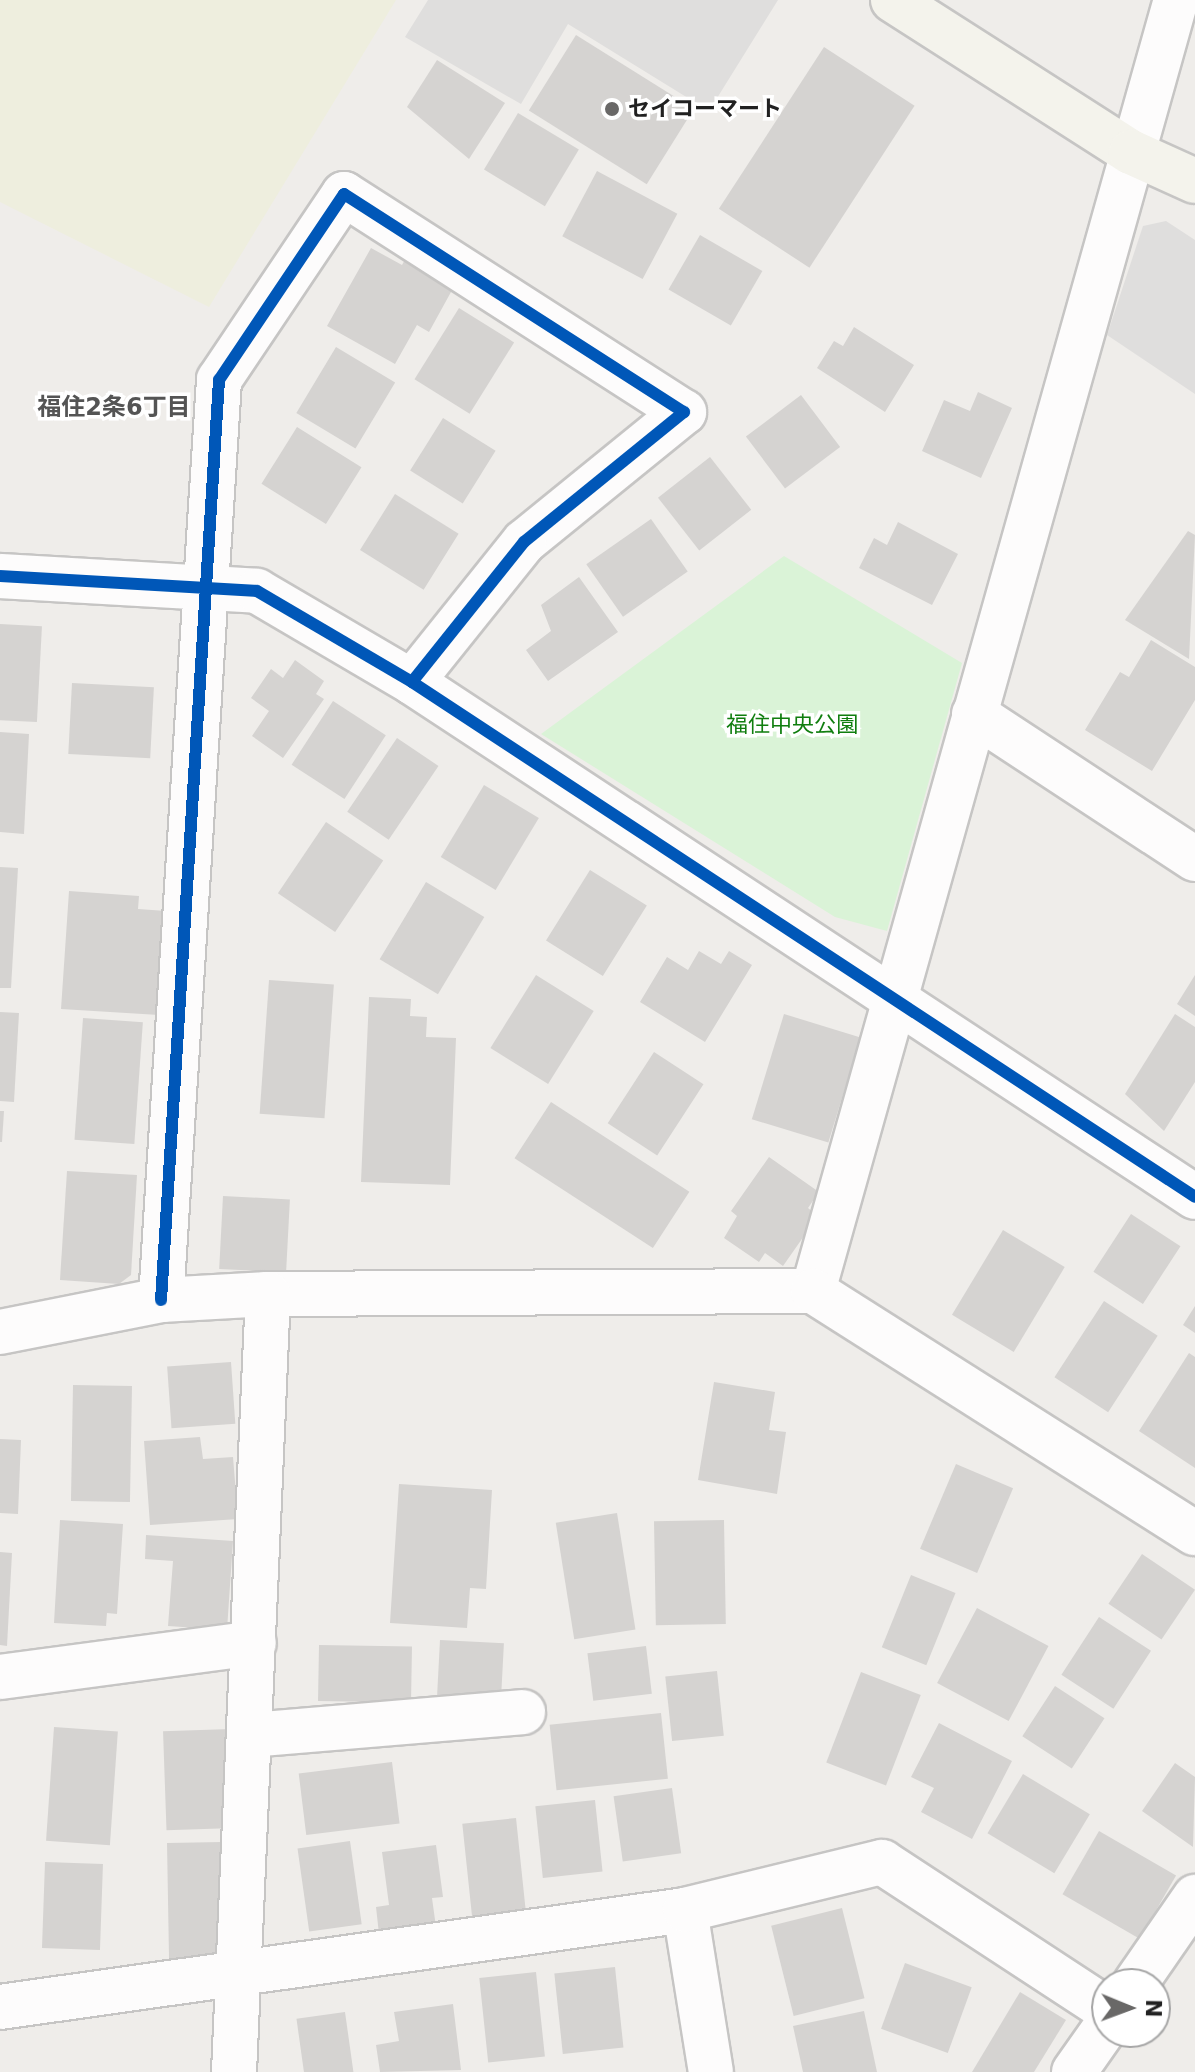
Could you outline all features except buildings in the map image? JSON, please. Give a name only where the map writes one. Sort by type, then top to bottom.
[{"type":"street","points":[[893,0],[1131,152],[1195,181]]},
{"type":"street","points":[[813,1291],[1176,0]]},
{"type":"street","points":[[161,1300],[219,380],[344,194],[684,412],[524,542],[412,682]]},
{"type":"street","points":[[0,576],[257,591],[412,682],[1195,1197]]},
{"type":"street","points":[[974,714],[1195,859]]},
{"type":"street","points":[[0,1332],[161,1300],[268,1294],[813,1291],[1195,1533]]},
{"type":"street","points":[[234,2072],[268,1294]]},
{"type":"street","points":[[0,1677],[254,1643]]},
{"type":"street","points":[[250,1735],[523,1712]]},
{"type":"street","points":[[0,2007],[685,1910],[882,1862],[1091,1999]]},
{"type":"street","points":[[1146,1968],[1195,1897]]},
{"type":"street","points":[[685,1910],[711,2072]]},
{"type":"street","points":[[1074,2072],[1091,2048]]},
{"type":"green space","points":[[0,0],[396,0],[209,307],[0,202]]},
{"type":"green space","name":"福住中央公園","points":[[784,556],[962,663],[887,931],[835,917],[541,734]]},
{"type":"shaded area","points":[[428,0],[778,0],[709,111],[568,24],[521,104],[405,37]]},
{"type":"shaded area","points":[[1166,221],[1195,240],[1195,394],[1107,335],[1143,226]]},
{"type":"cycle path","points":[[161,1300],[219,380],[344,194],[684,412],[524,542],[412,682]]},
{"type":"cycle path","points":[[0,576],[257,591],[412,682],[1195,1197]]},
{"type":"place","name":"セイコーマート","points":[[612,109]]},
{"type":"district","name":"福住2条6丁目","points":[[114,408]]}]
